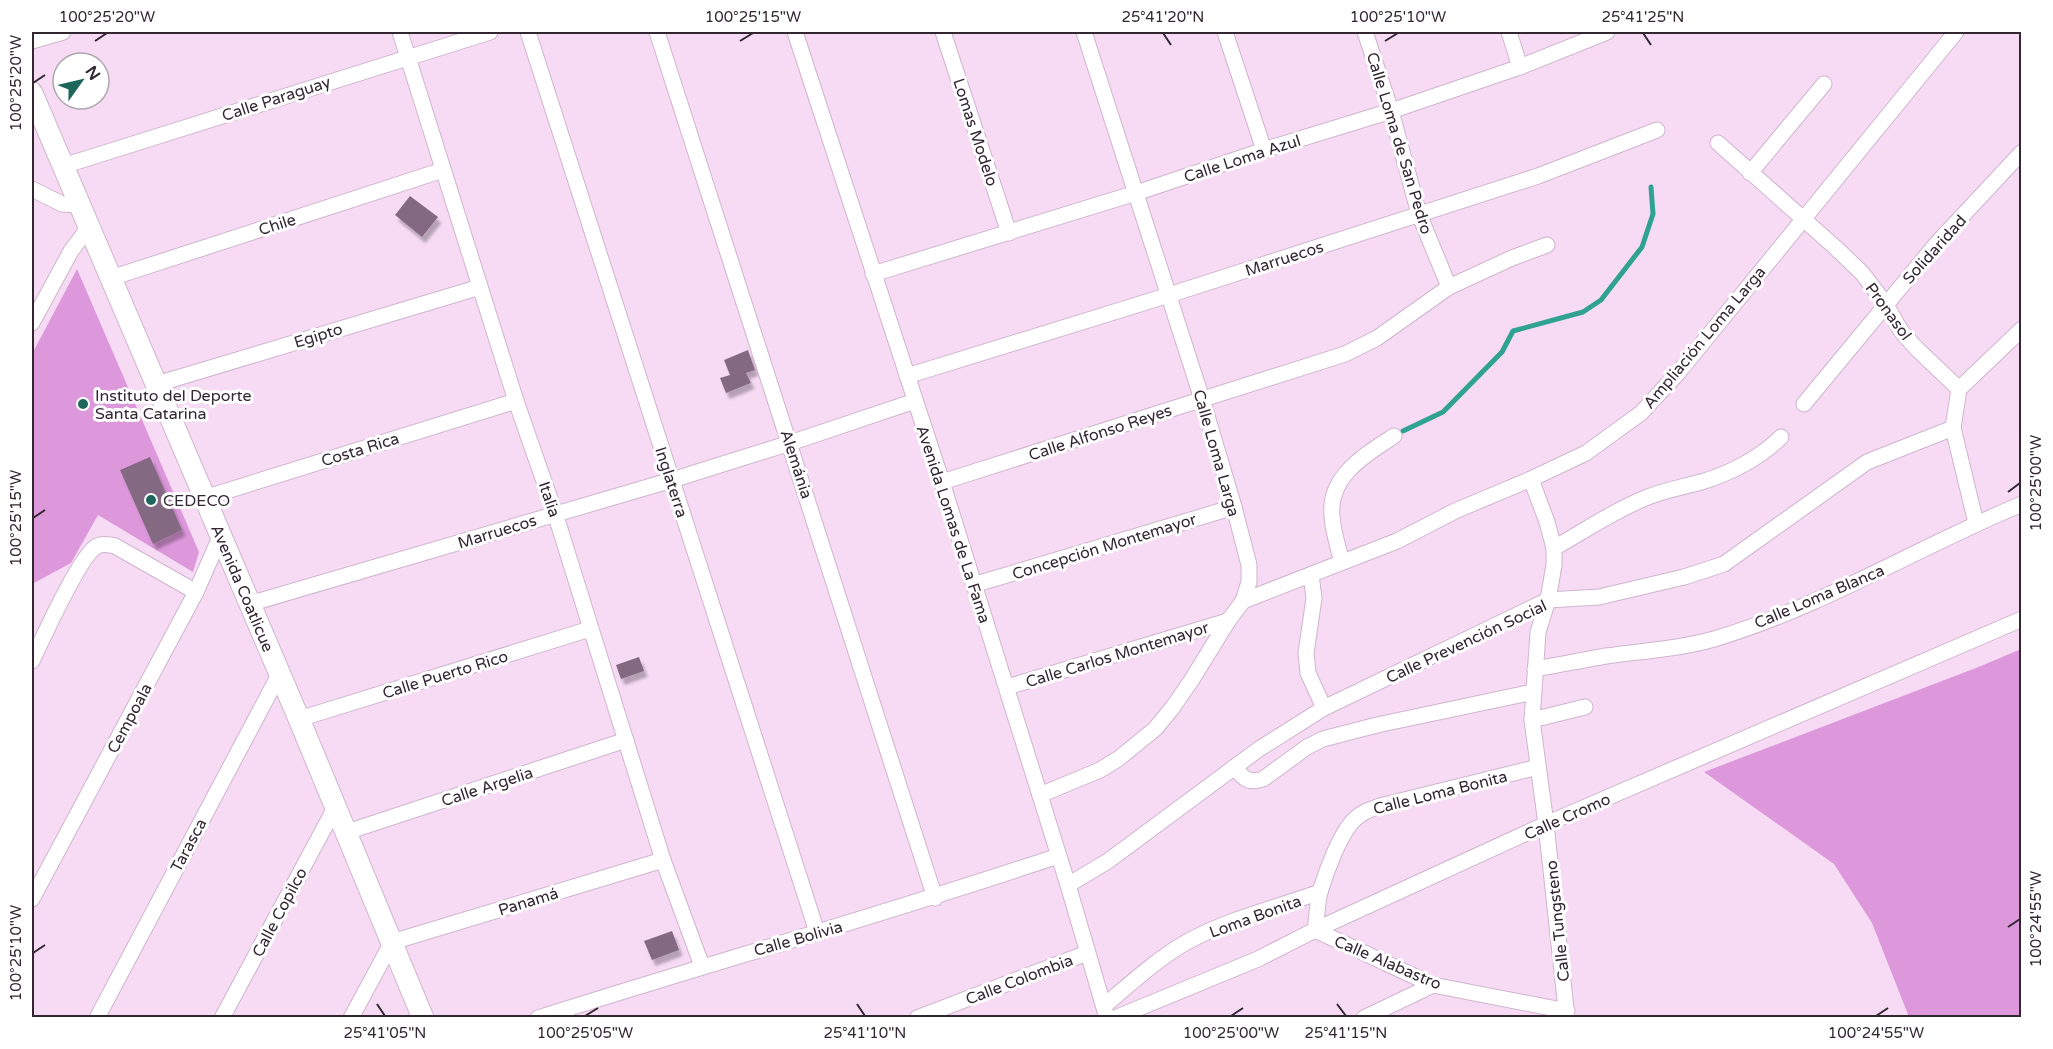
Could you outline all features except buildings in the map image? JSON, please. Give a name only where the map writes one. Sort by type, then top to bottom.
[{"type":"street","points":[[32,41],[63,32]]},
{"type":"street","name":"Italia","points":[[400,32],[516,401],[555,513],[663,860],[702,966]]},
{"type":"street","name":"Calle Paraguay","points":[[63,166],[490,32]]},
{"type":"street","name":"Inglaterra","points":[[528,32],[817,932]]},
{"type":"street","name":"Alemánia","points":[[657,32],[934,898]]},
{"type":"street","name":"Avenida Lomas de La Fama","points":[[795,32],[942,482],[1106,1012]]},
{"type":"street","name":"Lomas Modelo","points":[[943,32],[1009,233]]},
{"type":"street","name":"Calle Loma Larga","points":[[1040,795],[1100,770],[1118,759],[1155,729],[1191,681],[1243,601],[1249,582],[1249,566],[1234,507],[1202,399],[1084,32]]},
{"type":"street","points":[[1225,32],[1264,150]]},
{"type":"street","name":"Calle Loma de San Pedro","points":[[1365,32],[1391,111],[1419,214],[1449,287]]},
{"type":"street","points":[[1509,32],[1520,67]]},
{"type":"street","name":"Calle Loma Azul","points":[[873,274],[1391,111],[1520,67],[1607,32]]},
{"type":"street","name":"Ampliación Loma Larga","points":[[1243,601],[1397,541],[1455,510],[1531,479],[1586,453],[1641,413],[1678,373],[1956,32]]},
{"type":"street","points":[[1750,173],[1824,84]]},
{"type":"street","name":"Avenida Coatlicue","points":[[32,93],[280,673],[423,1017]]},
{"type":"street","name":"Marruecos","points":[[907,376],[1169,295],[1538,176],[1657,130]]},
{"type":"street","name":"Pronasol","points":[[1718,143],[1862,273],[1885,303],[1901,331],[1959,389]]},
{"type":"street","name":"Solidaridad","points":[[1804,404],[1885,303],[1937,243],[2022,152]]},
{"type":"street","name":"Chile","points":[[111,278],[443,170]]},
{"type":"street","points":[[32,189],[62,204],[79,205]]},
{"type":"street","points":[[32,320],[71,251],[89,227]]},
{"type":"street","name":"Calle Alfonso Reyes","points":[[942,482],[1345,354],[1403,322],[1449,287],[1512,258],[1547,245]]},
{"type":"street","name":"Egipto","points":[[157,384],[480,286]]},
{"type":"street","points":[[1976,523],[1953,428],[1959,389],[2022,329]]},
{"type":"street","name":"Costa Rica","points":[[204,498],[516,401]]},
{"type":"street","name":"Marruecos","points":[[249,604],[672,480],[915,401]]},
{"type":"street","name":"Calle Prevención Social","points":[[1068,885],[1108,861],[1234,767],[1324,708],[1548,600],[1599,597],[1684,578],[1724,564],[1868,462],[1953,428]]},
{"type":"street","points":[[1342,562],[1332,517],[1335,490],[1351,467],[1394,436]]},
{"type":"street","points":[[1554,548],[1644,498],[1710,479],[1736,468],[1782,438]]},
{"type":"street","points":[[1531,479],[1554,548],[1554,565],[1548,600],[1538,632],[1532,720],[1546,824]]},
{"type":"street","name":"Calle Loma Blanca","points":[[1535,669],[1607,656],[1662,650],[1713,639],[1785,614],[1976,523],[2022,504]]},
{"type":"street","name":"Concepción Montemayor","points":[[974,585],[1234,507]]},
{"type":"street","name":"Cempoala","points":[[32,899],[196,592],[221,535]]},
{"type":"street","points":[[32,661],[81,564],[96,546],[102,544],[115,546],[196,592]]},
{"type":"street","points":[[1311,575],[1314,598],[1306,653],[1308,673],[1324,708]]},
{"type":"street","name":"Calle Cromo","points":[[1115,1017],[1258,959],[1315,930],[1546,824],[2022,619]]},
{"type":"street","name":"Calle Carlos Montemayor","points":[[1007,687],[1228,621]]},
{"type":"street","name":"Calle Puerto Rico","points":[[299,718],[590,629]]},
{"type":"street","name":"Tarasca","points":[[97,1017],[280,673]]},
{"type":"street","points":[[1234,767],[1242,777],[1255,782],[1323,739],[1377,724],[1533,692]]},
{"type":"street","points":[[1532,720],[1585,707]]},
{"type":"street","name":"Calle Argelia","points":[[347,832],[626,740]]},
{"type":"street","name":"Calle Loma Bonita","points":[[1315,930],[1320,892],[1338,845],[1346,829],[1355,819],[1366,811],[1538,767]]},
{"type":"street","name":"Calle Copilco","points":[[222,1017],[336,806]]},
{"type":"street","name":"Calle Tungsteno","points":[[1546,824],[1567,1014]]},
{"type":"street","name":"Calle Bolivia","points":[[538,1017],[934,898],[1058,856]]},
{"type":"street","name":"Panamá","points":[[392,942],[663,860]]},
{"type":"street","name":"Loma Bonita","points":[[1106,1012],[1161,959],[1185,943],[1244,916],[1320,892]]},
{"type":"street","name":"Calle Alabastro","points":[[1315,930],[1433,985],[1567,1014]]},
{"type":"street","points":[[351,1017],[392,942]]},
{"type":"street","name":"Calle Colombia","points":[[916,1017],[1087,952]]},
{"type":"street","points":[[1364,1017],[1433,985]]},
{"type":"shaded area","name":"Instituto del Deporte Santa Catarina","points":[[77,269],[199,552],[193,572],[98,515],[71,563],[32,584],[32,354]]},
{"type":"shaded area","points":[[2021,649],[2021,1017],[1909,1017],[1872,923],[1834,864],[1704,772]]},
{"type":"waterway","points":[[1403,431],[1443,412],[1502,352],[1513,331],[1583,312],[1601,300],[1642,247],[1653,214],[1651,187]]},
{"type":"place","name":"Instituto del Deporte Santa Catarina","points":[[83,404]]},
{"type":"place","name":"CEDECO","points":[[151,500]]}]
